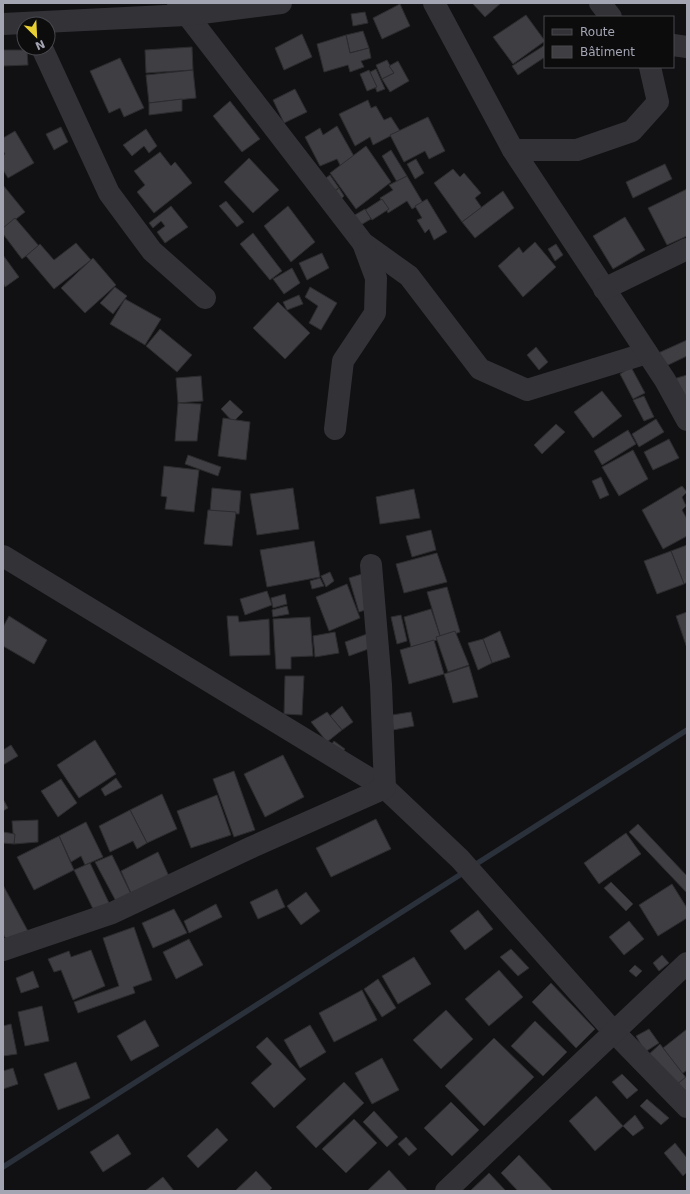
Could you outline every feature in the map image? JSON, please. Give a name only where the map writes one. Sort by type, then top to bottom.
[{"type":"street","points":[[56,21],[182,9],[281,3]]},
{"type":"street","points":[[434,3],[513,150],[665,380],[687,420]]},
{"type":"street","points":[[600,3],[610,16]]},
{"type":"street","points":[[182,9],[363,243],[409,276],[480,370],[527,390],[647,353]]},
{"type":"street","points":[[3,24],[16,24]]},
{"type":"street","points":[[674,46],[687,47]]},
{"type":"street","points":[[46,56],[109,193],[152,251],[206,298]]},
{"type":"street","points":[[513,150],[576,150],[632,131],[658,102],[650,68]]},
{"type":"street","points":[[335,429],[343,361],[375,313],[376,278],[363,243]]},
{"type":"street","points":[[604,288],[687,250]]},
{"type":"street","points":[[3,556],[384,788],[460,859],[614,1032],[687,1107]]},
{"type":"street","points":[[371,565],[381,685],[384,788]]},
{"type":"street","points":[[3,950],[112,913],[252,847],[384,788]]},
{"type":"street","points":[[446,1191],[687,963]]},
{"type":"building","points":[[472,3],[501,3],[485,17]]},
{"type":"building","points":[[400,4],[410,26],[382,39],[373,18]]},
{"type":"building","points":[[365,12],[368,23],[353,26],[351,14]]},
{"type":"building","points":[[526,15],[544,42],[513,64],[493,37]]},
{"type":"building","points":[[363,31],[369,48],[350,53],[346,35]]},
{"type":"building","points":[[302,34],[312,57],[284,70],[275,48]]},
{"type":"building","points":[[346,35],[350,53],[369,48],[371,58],[361,61],[364,67],[350,72],[348,65],[324,72],[317,44]]},
{"type":"building","points":[[544,46],[544,58],[518,75],[512,66]]},
{"type":"building","points":[[192,47],[193,70],[146,73],[145,50]]},
{"type":"building","points":[[3,50],[16,50],[16,56],[27,56],[28,65],[3,66]]},
{"type":"building","points":[[120,58],[144,108],[124,117],[120,108],[109,113],[90,71]]},
{"type":"building","points":[[387,60],[394,73],[382,79],[376,65]]},
{"type":"building","points":[[398,61],[409,81],[390,92],[382,79],[394,73],[389,66]]},
{"type":"building","points":[[376,69],[385,89],[377,92],[370,72]]},
{"type":"building","points":[[193,70],[196,98],[149,103],[146,75]]},
{"type":"building","points":[[369,70],[377,87],[367,91],[360,74]]},
{"type":"building","points":[[295,89],[307,112],[284,123],[273,100]]},
{"type":"building","points":[[182,99],[182,111],[149,115],[149,103]]},
{"type":"building","points":[[368,100],[371,108],[376,106],[384,120],[391,117],[400,131],[373,145],[370,137],[355,146],[339,114]]},
{"type":"building","points":[[230,101],[260,139],[242,152],[213,116]]},
{"type":"building","points":[[428,117],[445,151],[429,159],[425,151],[404,162],[390,135]]},
{"type":"building","points":[[337,126],[355,158],[341,167],[337,159],[320,166],[305,137],[320,128],[323,135]]},
{"type":"building","points":[[61,127],[68,142],[54,150],[46,134]]},
{"type":"building","points":[[146,129],[157,146],[149,153],[144,146],[132,156],[123,145]]},
{"type":"building","points":[[15,131],[34,163],[8,178],[3,170],[3,155],[5,154],[3,151],[3,138]]},
{"type":"building","points":[[366,146],[391,182],[356,209],[330,173]]},
{"type":"building","points":[[391,150],[407,176],[397,182],[382,156]]},
{"type":"building","points":[[160,152],[171,166],[175,162],[192,183],[154,213],[137,192],[145,185],[134,171]]},
{"type":"building","points":[[249,158],[279,190],[253,213],[224,182]]},
{"type":"building","points":[[416,159],[424,173],[415,179],[407,164]]},
{"type":"building","points":[[665,164],[672,179],[633,198],[626,182]]},
{"type":"building","points":[[453,169],[460,177],[464,173],[481,193],[475,198],[482,208],[462,222],[434,183]]},
{"type":"building","points":[[330,175],[339,188],[330,193],[323,180]]},
{"type":"building","points":[[407,176],[423,203],[412,209],[407,201],[388,213],[380,198],[393,190],[389,185]]},
{"type":"building","points":[[3,185],[25,212],[3,229]]},
{"type":"building","points":[[339,188],[344,196],[338,202],[331,194]]},
{"type":"building","points":[[687,189],[687,236],[667,245],[648,208]]},
{"type":"building","points":[[503,191],[514,208],[475,238],[462,222]]},
{"type":"building","points":[[382,199],[389,209],[372,220],[365,210]]},
{"type":"building","points":[[427,199],[447,232],[434,240],[429,229],[425,233],[417,220],[422,218],[415,206]]},
{"type":"building","points":[[226,201],[244,222],[237,227],[219,206]]},
{"type":"building","points":[[171,206],[188,227],[165,243],[157,232],[165,226],[161,221],[153,228],[149,223]]},
{"type":"building","points":[[288,206],[315,242],[291,262],[264,226]]},
{"type":"building","points":[[365,209],[371,219],[359,226],[353,216]]},
{"type":"building","points":[[625,217],[645,250],[613,269],[593,236]]},
{"type":"building","points":[[15,218],[39,246],[22,259],[3,234],[3,228]]},
{"type":"building","points":[[253,233],[282,271],[270,280],[240,244]]},
{"type":"building","points":[[535,242],[556,267],[523,297],[498,266],[519,247],[523,253]]},
{"type":"building","points":[[76,243],[91,260],[54,289],[26,256],[40,244],[54,260]]},
{"type":"building","points":[[556,244],[563,255],[555,261],[548,249]]},
{"type":"building","points":[[322,253],[329,268],[307,280],[299,263]]},
{"type":"building","points":[[3,255],[19,277],[5,287],[3,283]]},
{"type":"building","points":[[93,258],[116,285],[85,313],[61,288]]},
{"type":"building","points":[[292,268],[300,283],[284,294],[273,279]]},
{"type":"building","points":[[115,287],[127,296],[113,314],[100,303]]},
{"type":"building","points":[[310,287],[337,303],[321,330],[309,323],[318,306],[305,297]]},
{"type":"building","points":[[299,295],[303,304],[287,310],[283,302]]},
{"type":"building","points":[[125,299],[161,319],[145,345],[110,324]]},
{"type":"building","points":[[278,302],[310,333],[285,359],[253,328]]},
{"type":"building","points":[[160,329],[192,355],[177,372],[146,346]]},
{"type":"building","points":[[687,340],[687,356],[664,367],[656,354]]},
{"type":"building","points":[[536,347],[548,362],[539,370],[527,355]]},
{"type":"building","points":[[631,367],[645,393],[633,399],[620,374]]},
{"type":"building","points":[[687,375],[687,399],[670,380]]},
{"type":"building","points":[[201,376],[203,401],[178,403],[176,378]]},
{"type":"building","points":[[602,391],[622,416],[593,438],[574,412]]},
{"type":"building","points":[[644,396],[654,417],[644,421],[633,400]]},
{"type":"building","points":[[230,400],[243,412],[233,422],[221,409]]},
{"type":"building","points":[[178,403],[201,404],[197,441],[175,441]]},
{"type":"building","points":[[223,418],[250,422],[246,460],[218,456]]},
{"type":"building","points":[[656,419],[664,432],[639,447],[632,434]]},
{"type":"building","points":[[556,424],[565,432],[542,454],[534,445]]},
{"type":"building","points":[[628,430],[636,444],[602,465],[594,451]]},
{"type":"building","points":[[669,439],[679,458],[653,470],[644,452]]},
{"type":"building","points":[[633,450],[648,479],[619,496],[602,467]]},
{"type":"building","points":[[188,455],[221,467],[218,476],[185,464]]},
{"type":"building","points":[[164,466],[199,470],[194,512],[165,509],[167,497],[161,496]]},
{"type":"building","points":[[601,477],[609,495],[600,499],[592,481]]},
{"type":"building","points":[[682,486],[687,492],[682,497],[686,506],[682,510],[687,519],[687,536],[663,549],[642,510]]},
{"type":"building","points":[[212,488],[241,491],[239,514],[210,511]]},
{"type":"building","points":[[293,488],[299,529],[257,535],[250,494]]},
{"type":"building","points":[[414,489],[420,518],[380,524],[376,497]]},
{"type":"building","points":[[208,510],[236,512],[232,546],[204,544]]},
{"type":"building","points":[[431,530],[436,550],[412,557],[406,536]]},
{"type":"building","points":[[314,541],[320,577],[267,587],[260,550]]},
{"type":"building","points":[[687,545],[687,582],[684,584],[671,551]]},
{"type":"building","points":[[671,551],[684,584],[657,594],[644,561]]},
{"type":"building","points":[[437,553],[447,582],[404,593],[396,564]]},
{"type":"building","points":[[330,572],[334,581],[326,587],[321,576]]},
{"type":"building","points":[[362,574],[372,608],[359,612],[349,578]]},
{"type":"building","points":[[320,578],[324,586],[312,589],[310,581]]},
{"type":"building","points":[[347,584],[360,618],[329,631],[316,597]]},
{"type":"building","points":[[447,587],[460,632],[441,639],[427,592]]},
{"type":"building","points":[[267,591],[272,605],[245,615],[240,599]]},
{"type":"building","points":[[285,594],[287,604],[273,608],[271,598]]},
{"type":"building","points":[[287,606],[289,614],[273,617],[272,610]]},
{"type":"building","points":[[431,609],[441,639],[411,647],[404,617]]},
{"type":"building","points":[[687,612],[687,648],[676,616]]},
{"type":"building","points":[[401,615],[407,641],[397,644],[391,617]]},
{"type":"building","points":[[9,616],[47,640],[34,664],[3,646],[3,627]]},
{"type":"building","points":[[227,616],[238,616],[239,622],[269,619],[270,655],[230,656]]},
{"type":"building","points":[[310,617],[313,656],[291,657],[291,669],[276,669],[273,619]]},
{"type":"building","points":[[455,631],[469,665],[448,672],[436,637]]},
{"type":"building","points":[[500,631],[510,657],[492,663],[483,639]]},
{"type":"building","points":[[335,632],[339,653],[315,657],[313,636]]},
{"type":"building","points":[[367,634],[371,648],[349,656],[345,642]]},
{"type":"building","points":[[483,639],[492,663],[478,670],[468,643]]},
{"type":"building","points":[[434,640],[444,674],[409,684],[400,650]]},
{"type":"building","points":[[469,666],[478,697],[453,703],[444,674]]},
{"type":"building","points":[[285,676],[304,676],[302,715],[284,714]]},
{"type":"building","points":[[342,706],[353,722],[342,730],[330,716]]},
{"type":"building","points":[[327,712],[342,730],[327,742],[311,722]]},
{"type":"building","points":[[411,712],[414,726],[393,730],[392,715]]},
{"type":"building","points":[[95,740],[116,774],[79,798],[57,765]]},
{"type":"building","points":[[334,741],[345,749],[338,758],[327,750]]},
{"type":"building","points":[[11,745],[18,756],[3,765],[3,750]]},
{"type":"building","points":[[283,755],[304,797],[265,817],[244,774]]},
{"type":"building","points":[[234,771],[255,830],[234,837],[213,779]]},
{"type":"building","points":[[116,778],[122,787],[105,796],[101,789]]},
{"type":"building","points":[[61,779],[77,803],[58,817],[41,791]]},
{"type":"building","points":[[162,794],[177,829],[147,843],[130,810]]},
{"type":"building","points":[[217,795],[231,835],[191,848],[177,811]]},
{"type":"building","points":[[3,799],[8,808],[3,811]]},
{"type":"building","points":[[130,810],[147,843],[137,849],[133,841],[110,852],[99,826]]},
{"type":"building","points":[[376,819],[391,849],[331,877],[316,848]]},
{"type":"building","points":[[38,820],[38,842],[14,844],[12,821]]},
{"type":"building","points":[[86,822],[103,857],[85,865],[81,856],[71,862],[59,836]]},
{"type":"building","points":[[638,824],[687,876],[687,893],[629,832]]},
{"type":"building","points":[[3,832],[15,834],[14,844],[3,843]]},
{"type":"building","points":[[626,833],[641,854],[599,884],[584,863]]},
{"type":"building","points":[[59,836],[74,870],[34,890],[17,857]]},
{"type":"building","points":[[158,852],[172,883],[134,900],[121,871]]},
{"type":"building","points":[[112,855],[133,898],[118,905],[95,862]]},
{"type":"building","points":[[90,863],[110,905],[95,913],[74,870]]},
{"type":"building","points":[[611,882],[633,904],[626,911],[604,888]]},
{"type":"building","points":[[672,884],[687,908],[687,918],[658,936],[639,905]]},
{"type":"building","points":[[3,885],[29,933],[9,944],[3,934]]},
{"type":"building","points":[[277,889],[285,907],[258,919],[250,902]]},
{"type":"building","points":[[306,892],[320,911],[301,925],[287,906]]},
{"type":"building","points":[[216,904],[222,917],[189,933],[184,921]]},
{"type":"building","points":[[174,909],[187,933],[153,948],[142,923]]},
{"type":"building","points":[[478,910],[493,929],[465,950],[450,931]]},
{"type":"building","points":[[629,921],[644,939],[624,955],[609,937]]},
{"type":"building","points":[[134,927],[152,980],[133,987],[135,993],[78,1013],[74,1002],[119,986],[103,938]]},
{"type":"building","points":[[189,939],[203,965],[176,979],[163,952]]},
{"type":"building","points":[[511,949],[529,968],[518,976],[500,957]]},
{"type":"building","points":[[91,950],[105,986],[73,1000],[61,970],[54,972],[48,959],[69,951],[71,957]]},
{"type":"building","points":[[662,955],[669,963],[659,971],[653,963]]},
{"type":"building","points":[[414,957],[431,984],[398,1004],[382,976]]},
{"type":"building","points":[[635,965],[642,971],[636,977],[629,971]]},
{"type":"building","points":[[499,970],[523,997],[489,1026],[465,999]]},
{"type":"building","points":[[33,971],[39,987],[21,993],[16,978]]},
{"type":"building","points":[[378,979],[396,1008],[382,1017],[364,989]]},
{"type":"building","points":[[551,983],[595,1029],[576,1048],[532,1002]]},
{"type":"building","points":[[362,990],[377,1020],[334,1042],[319,1013]]},
{"type":"building","points":[[42,1006],[49,1041],[25,1046],[18,1012]]},
{"type":"building","points":[[446,1010],[473,1039],[441,1069],[413,1040]]},
{"type":"building","points":[[145,1020],[159,1046],[131,1061],[117,1036]]},
{"type":"building","points":[[535,1021],[567,1052],[543,1076],[511,1046]]},
{"type":"building","points":[[11,1024],[17,1054],[3,1056],[3,1026]]},
{"type":"building","points":[[310,1025],[326,1052],[300,1068],[284,1040]]},
{"type":"building","points":[[649,1029],[659,1043],[645,1052],[636,1036]]},
{"type":"building","points":[[687,1029],[687,1070],[682,1074],[663,1048]]},
{"type":"building","points":[[267,1037],[306,1079],[274,1108],[251,1083],[272,1064],[256,1047]]},
{"type":"building","points":[[494,1038],[534,1077],[484,1126],[445,1086]]},
{"type":"building","points":[[660,1044],[687,1079],[673,1089],[647,1056]]},
{"type":"building","points":[[382,1058],[399,1090],[372,1104],[355,1073]]},
{"type":"building","points":[[76,1062],[90,1098],[58,1110],[44,1074]]},
{"type":"building","points":[[13,1068],[18,1084],[3,1089],[3,1071]]},
{"type":"building","points":[[622,1074],[638,1090],[627,1099],[612,1082]]},
{"type":"building","points":[[687,1076],[687,1094],[675,1086]]},
{"type":"building","points":[[344,1082],[364,1103],[316,1148],[296,1127]]},
{"type":"building","points":[[596,1096],[623,1126],[595,1151],[569,1121]]},
{"type":"building","points":[[647,1099],[669,1118],[661,1125],[640,1106]]},
{"type":"building","points":[[451,1102],[479,1130],[452,1156],[424,1128]]},
{"type":"building","points":[[374,1111],[398,1137],[387,1147],[363,1122]]},
{"type":"building","points":[[635,1115],[644,1128],[633,1136],[623,1126]]},
{"type":"building","points":[[354,1119],[377,1143],[346,1173],[322,1149]]},
{"type":"building","points":[[217,1128],[228,1140],[198,1168],[187,1156]]},
{"type":"building","points":[[118,1134],[131,1154],[103,1172],[90,1152]]},
{"type":"building","points":[[406,1137],[417,1149],[409,1156],[398,1144]]},
{"type":"building","points":[[675,1143],[687,1158],[687,1172],[683,1176],[664,1153]]},
{"type":"building","points":[[519,1155],[553,1191],[518,1191],[501,1173]]},
{"type":"building","points":[[389,1170],[408,1191],[367,1191]]},
{"type":"building","points":[[256,1171],[272,1188],[269,1191],[235,1191]]},
{"type":"building","points":[[489,1173],[506,1191],[470,1191]]},
{"type":"building","points":[[163,1177],[174,1191],[145,1191]]},
{"type":"waterway","points":[[473,866],[687,730]]},
{"type":"waterway","points":[[3,1167],[466,871]]}]
